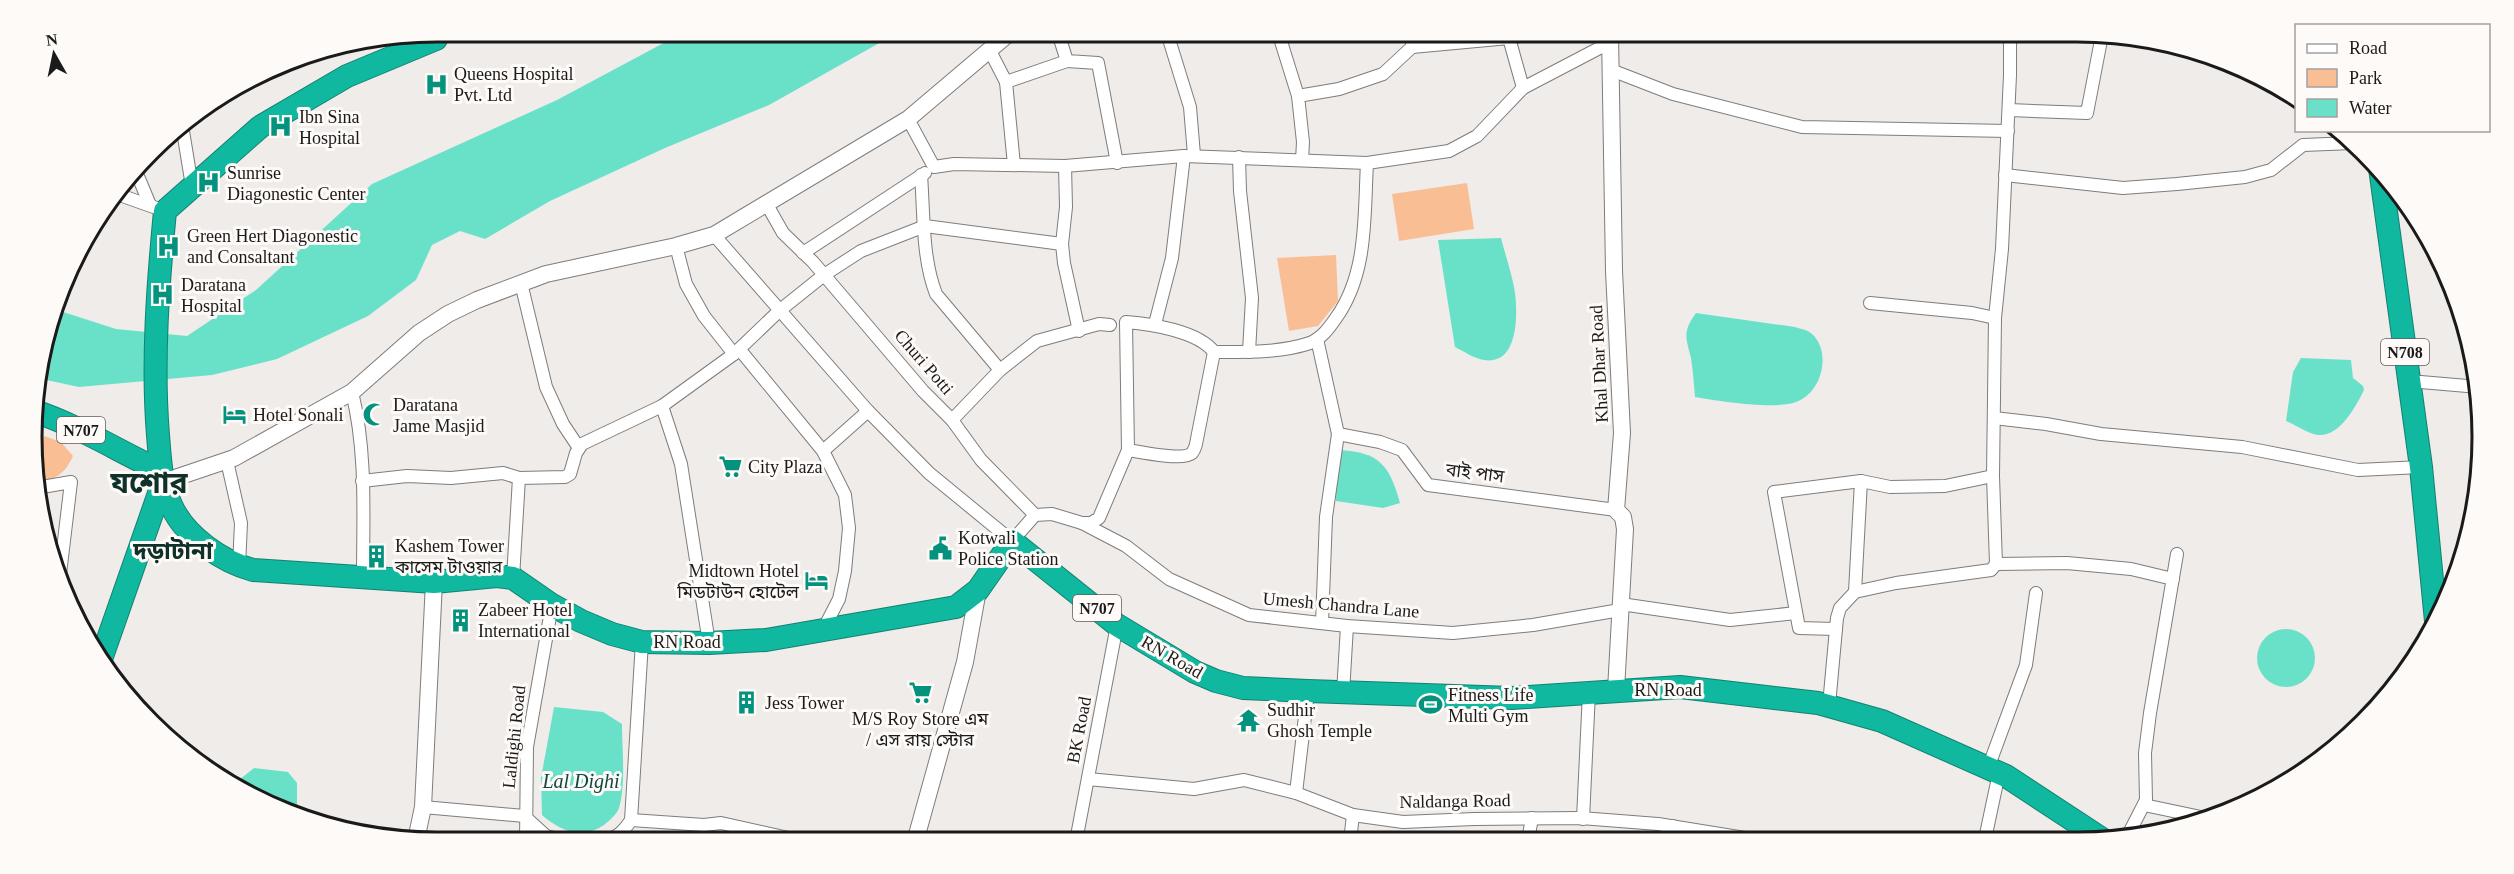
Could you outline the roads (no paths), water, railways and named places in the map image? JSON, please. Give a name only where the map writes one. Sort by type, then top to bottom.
[{"type":"highway","points":[[428,42],[347,76],[260,127],[192,186],[158,208],[156,397],[162,476],[172,508],[195,536],[216,554],[239,566],[253,570],[434,582],[497,576],[513,578]]},
{"type":"highway","name":"N708","points":[[2383,188],[2421,468],[2434,604]]},
{"type":"highway","name":"N707","points":[[43,415],[84,431],[162,476]]},
{"type":"highway","name":"N707","points":[[42,428],[84,444],[125,454]]},
{"type":"highway","points":[[104,649],[162,476]]},
{"type":"highway","name":"N708","points":[[2428,536],[2440,591]]},
{"type":"highway","name":"RN Road","points":[[513,578],[552,605],[581,621],[612,634],[642,642],[709,643],[766,640],[956,607],[978,590],[1012,541],[1117,625],[1195,672],[1216,681],[1244,688],[1308,692],[1512,698],[1680,687],[1754,694],[1829,705],[1882,721],[1994,771],[2090,831]]},
{"type":"street","points":[[162,476],[227,461],[352,392],[419,333],[448,314],[546,274],[676,246],[714,235],[908,119],[998,42]]},
{"type":"street","points":[[1061,42],[1067,61]]},
{"type":"street","points":[[1155,324],[1172,258],[1189,156],[1190,107],[1170,42]]},
{"type":"street","points":[[1281,42],[1298,96],[1303,142],[1302,160]]},
{"type":"street","points":[[1298,96],[1339,89],[1383,74],[1411,42]]},
{"type":"street","points":[[1510,42],[1523,88]]},
{"type":"street","points":[[803,253],[934,167],[954,164],[1065,166],[1189,156],[1367,163],[1449,151],[1477,136],[1523,88],[1603,42]]},
{"type":"street","name":"Khal Dhar Road","points":[[1610,42],[1614,271],[1622,433],[1616,510],[1623,517],[1625,529],[1616,690]]},
{"type":"street","points":[[1829,705],[1840,608],[1855,591],[1991,570],[1996,564],[1993,476],[1995,318],[2008,131],[2010,42]]},
{"type":"street","points":[[2008,110],[2087,113],[2100,43]]},
{"type":"street","points":[[989,49],[1006,82],[1014,165]]},
{"type":"street","points":[[1006,82],[1067,61],[1098,63],[1117,163]]},
{"type":"street","points":[[1611,70],[1673,94],[1802,127],[2008,131]]},
{"type":"street","points":[[908,119],[934,167]]},
{"type":"street","points":[[184,135],[192,186]]},
{"type":"street","points":[[2005,175],[2123,188],[2177,184],[2245,177],[2271,170],[2303,145],[2341,144]]},
{"type":"street","points":[[1239,158],[1240,191],[1246,227],[1252,298],[1249,352]]},
{"type":"street","points":[[1214,352],[1249,352],[1290,347],[1317,339],[1328,330],[1355,284],[1360,264],[1367,163]]},
{"type":"street","points":[[1065,166],[1066,207],[1062,244],[1079,331]]},
{"type":"street","points":[[921,176],[927,260],[936,294],[1000,370]]},
{"type":"street","points":[[140,177],[158,208]]},
{"type":"street","points":[[124,197],[158,208]]},
{"type":"street","name":"Churi Potti","points":[[766,203],[783,233],[824,275],[923,391],[952,420],[981,460],[1035,515]]},
{"type":"street","points":[[362,481],[407,476],[451,478],[503,473],[519,478],[565,477],[570,474],[579,447],[586,441],[662,406],[737,352],[779,311],[824,275],[861,251],[925,226],[1062,244]]},
{"type":"street","points":[[714,235],[868,411],[929,473],[1012,541],[1035,515]]},
{"type":"street","points":[[676,246],[686,284],[704,316],[823,451],[845,495],[849,528],[839,599],[822,631]]},
{"type":"street","points":[[521,284],[546,387],[563,424],[579,447]]},
{"type":"street","points":[[1870,303],[1972,313],[1995,318]]},
{"type":"street","points":[[1082,523],[1091,523],[1099,518],[1128,450],[1126,322],[1155,324],[1209,346],[1214,352]]},
{"type":"street","points":[[952,420],[1000,370],[1037,340],[1099,324],[1110,325]]},
{"type":"street","points":[[1317,339],[1338,434],[1326,517],[1322,623]]},
{"type":"street","points":[[1128,450],[1178,456],[1192,453],[1196,444],[1214,352]]},
{"type":"street","points":[[2409,381],[2469,386]]},
{"type":"street","points":[[352,392],[360,425],[363,461],[363,577]]},
{"type":"street","points":[[662,406],[681,464],[709,643]]},
{"type":"street","points":[[823,451],[868,411]]},
{"type":"street","points":[[1994,418],[2102,434],[2242,447],[2358,470],[2421,468]]},
{"type":"street","name":"বাই পাস","points":[[1338,434],[1380,442],[1402,450],[1428,485],[1616,510]]},
{"type":"street","points":[[227,461],[241,523],[239,566]]},
{"type":"street","points":[[1836,629],[1799,628],[1774,492],[1861,481],[1904,488],[1944,486],[1993,476]]},
{"type":"street","points":[[513,578],[519,478]]},
{"type":"street","points":[[1855,591],[1861,481]]},
{"type":"street","points":[[45,486],[71,482],[62,560]]},
{"type":"street","name":"Umesh Chandra Lane","points":[[1035,515],[1052,514],[1082,523],[1126,546],[1170,579],[1249,615],[1347,626],[1454,633],[1533,626],[1620,607],[1730,620],[1796,613]]},
{"type":"street","points":[[2131,829],[2144,804],[2145,753],[2150,713],[2177,554]]},
{"type":"street","points":[[1996,564],[2067,563],[2131,569],[2173,579]]},
{"type":"street","points":[[418,831],[423,807],[434,582]]},
{"type":"street","points":[[918,832],[965,662],[978,590]]},
{"type":"street","points":[[1986,832],[1994,771],[2026,665],[2036,592]]},
{"type":"street","name":"Laldighi Road","points":[[525,832],[527,747],[552,605]]},
{"type":"street","name":"BK Road","points":[[1079,832],[1117,625]]},
{"type":"street","points":[[1343,693],[1347,626]]},
{"type":"street","points":[[623,832],[631,820],[642,642]]},
{"type":"street","points":[[1296,793],[1308,692]]},
{"type":"street","points":[[1583,819],[1588,693]]},
{"type":"street","name":"Naldanga Road","points":[[1088,779],[1194,789],[1244,780],[1296,793],[1353,815],[1403,822],[1532,818],[1583,819],[1673,826],[1709,832]]},
{"type":"street","points":[[2144,804],[2192,815]]},
{"type":"street","points":[[423,807],[524,816],[542,832]]},
{"type":"street","points":[[1351,832],[1353,815]]},
{"type":"street","points":[[1529,832],[1532,818]]},
{"type":"street","points":[[631,820],[721,824],[765,832]]},
{"type":"street","points":[[1672,832],[1673,826]]},
{"type":"water","points":[[666,42],[881,42],[769,105],[665,148],[550,201],[485,239],[460,231],[432,245],[416,280],[368,316],[277,359],[212,375],[79,387],[46,380],[62,312],[116,329],[187,336],[256,290],[372,184],[557,100]]},
{"type":"water","points":[[1501,238],[1514,289],[1516,324],[1508,351],[1502,357],[1494,360],[1484,360],[1455,347],[1438,240]]},
{"type":"water","points":[[1696,313],[1795,327],[1812,334],[1822,351],[1823,361],[1818,381],[1805,397],[1786,404],[1746,404],[1695,397],[1692,363],[1686,335]]},
{"type":"water","points":[[2301,358],[2351,360],[2353,378],[2363,386],[2364,390],[2357,404],[2346,419],[2340,426],[2326,434],[2314,434],[2286,421],[2293,372]]},
{"type":"water","points":[[1338,450],[1373,457],[1386,470],[1400,503],[1383,508],[1336,501],[1334,483]]},
{"type":"water","points":[[2286,629],[2297,631],[2310,642],[2315,658],[2313,669],[2302,682],[2286,687],[2275,685],[2262,674],[2257,658],[2259,647],[2270,634]]},
{"type":"water","name":"Lal Dighi","points":[[554,707],[603,712],[622,724],[621,799],[617,813],[604,825],[588,832],[572,832],[542,815],[541,778]]},
{"type":"water","points":[[254,768],[288,772],[297,783],[297,806],[262,791],[240,779]]},
{"type":"place","name":"Queens Hospital Pvt. Ltd","points":[[436,84]]},
{"type":"place","name":"Ibn Sina Hospital","points":[[281,127]]},
{"type":"place","name":"Sunrise Diagonestic Center","points":[[209,183]]},
{"type":"place","name":"Green Hert Diagonestic and Consaltant","points":[[169,246]]},
{"type":"place","name":"Daratana Hospital","points":[[163,295]]},
{"type":"place","name":"Hotel Sonali","points":[[235,415]]},
{"type":"place","name":"Daratana Jame Masjid","points":[[375,415]]},
{"type":"place","name":"City Plaza","points":[[730,467]]},
{"type":"place","name":"Kotwali Police Station","points":[[940,548]]},
{"type":"place","name":"Kashem Tower কাসেম টাওয়ার","points":[[377,556]]},
{"type":"place","name":"Midtown Hotel মিডটাউন হোটেল","points":[[817,581]]},
{"type":"place","name":"Zabeer Hotel International","points":[[460,620]]},
{"type":"place","name":"M/S Roy Store এম / এস রায় স্টোর","points":[[920,693]]},
{"type":"place","name":"Jess Tower","points":[[747,703]]},
{"type":"place","name":"Fitness Life Multi Gym","points":[[1430,705]]},
{"type":"place","name":"Sudhir Ghosh Temple","points":[[1249,720]]},
{"type":"district","name":"যশোর","points":[[149,482]]},
{"type":"district","name":"দড়াটানা","points":[[173,551]]}]
